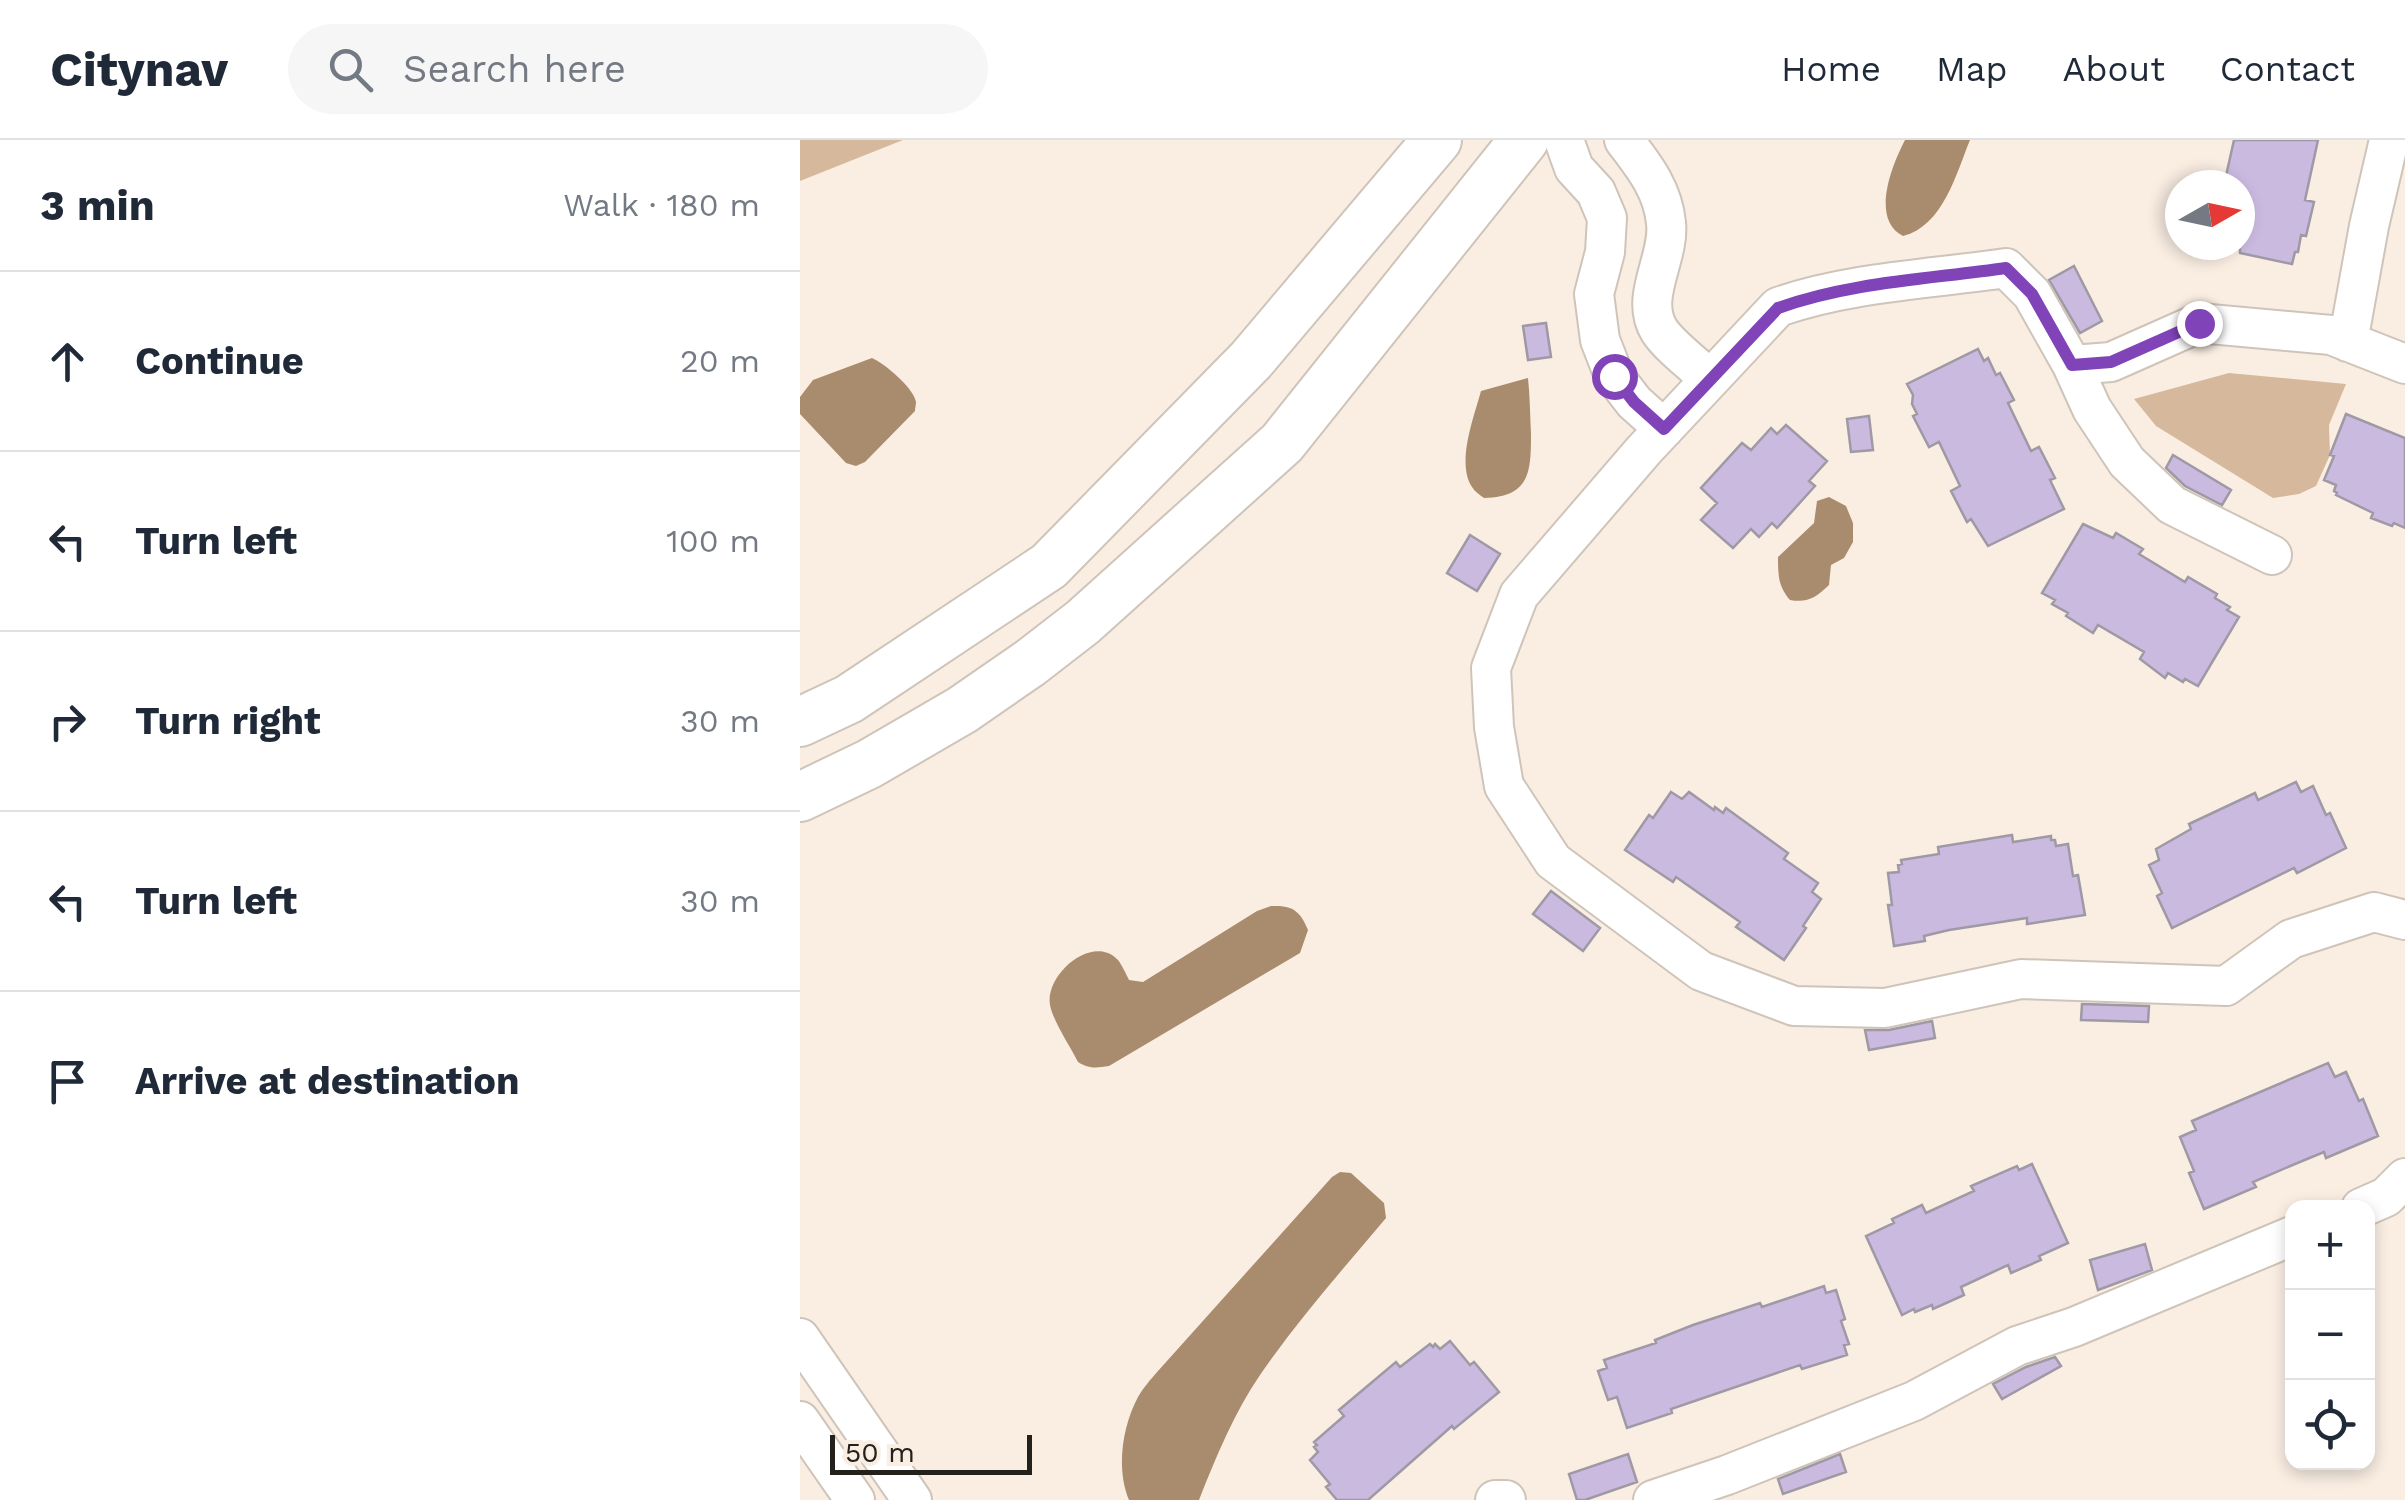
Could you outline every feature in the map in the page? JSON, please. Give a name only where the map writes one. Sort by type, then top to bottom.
[{"type":"main road","points":[[800,722],[849,699],[1049,566],[1251,360],[1437,140]]},
{"type":"main road","points":[[800,797],[869,764],[962,710],[1030,662],[1083,622],[1268,456],[1524,140]]},
{"type":"street","points":[[1564,140],[1574,168],[1596,192],[1607,218],[1605,252],[1594,294],[1600,340],[1614,376],[1634,402],[1664,429]]},
{"type":"street","points":[[1624,140],[1653,178],[1666,222],[1664,254],[1652,308],[1659,330],[1710,379]]},
{"type":"street","points":[[2348,342],[2389,140]]},
{"type":"street","points":[[2272,555],[2172,504],[2127,462],[2092,409],[2032,294],[2006,268],[1802,299],[1778,308],[1710,379],[1519,595],[1492,668],[1494,727],[1504,786],[1552,861],[1700,971],[1794,1006],[1885,1008],[2021,978],[2226,986],[2291,939],[2374,912],[2405,920]]},
{"type":"street","points":[[2072,365],[2111,362],[2199,323],[2331,335],[2405,364]]},
{"type":"street","points":[[2375,1202],[2386,1197],[2405,1178]]},
{"type":"street","points":[[1652,1500],[1727,1475],[1914,1401],[2017,1346],[2074,1327],[2285,1239]]},
{"type":"street","points":[[800,1338],[912,1500]]},
{"type":"street","points":[[800,1421],[855,1500]]},
{"type":"street","points":[[1495,1500],[1506,1500]]},
{"type":"shaded area","points":[[800,140],[903,140],[800,181]]},
{"type":"shaded area","points":[[1905,140],[1970,140],[1938,210],[1928,222],[1903,236],[1893,228],[1886,205],[1890,177]]},
{"type":"shaded area","points":[[872,358],[891,370],[910,390],[916,402],[915,411],[865,462],[856,466],[846,463],[800,414],[800,397],[813,380]]},
{"type":"shaded area","points":[[2229,373],[2346,384],[2329,425],[2330,455],[2316,486],[2299,494],[2273,498],[2156,426],[2134,399]]},
{"type":"shaded area","points":[[1528,378],[1531,434],[1525,480],[1511,493],[1484,498],[1472,487],[1466,466],[1468,440],[1481,391]]},
{"type":"shaded area","points":[[1829,497],[1846,506],[1853,523],[1853,542],[1844,558],[1831,565],[1829,585],[1811,598],[1790,600],[1779,580],[1778,557],[1814,523],[1817,501]]},
{"type":"shaded area","points":[[1271,906],[1290,908],[1302,918],[1308,930],[1300,953],[1109,1066],[1093,1067],[1078,1062],[1050,1005],[1055,981],[1073,961],[1096,951],[1108,953],[1118,960],[1129,980],[1143,982]]},
{"type":"shaded area","points":[[1340,1172],[1351,1173],[1384,1203],[1386,1218],[1260,1375],[1234,1420],[1199,1500],[1129,1500],[1123,1475],[1123,1448],[1128,1421],[1140,1394]]},
{"type":"building","points":[[2234,140],[2318,140],[2305,200],[2314,202],[2306,236],[2301,235],[2292,264],[2255,256],[2255,170],[2227,170]]},
{"type":"building","points":[[2074,266],[2102,321],[2080,333],[2049,280]]},
{"type":"building","points":[[1546,323],[1551,357],[1528,360],[1523,326]]},
{"type":"building","points":[[1978,349],[1984,361],[1988,358],[1996,375],[2000,373],[2014,400],[2008,403],[2031,451],[2039,447],[2055,478],[2050,480],[2064,509],[1988,546],[1971,519],[1967,522],[1951,491],[1960,486],[1939,442],[1929,447],[1913,416],[1917,414],[1907,384]]},
{"type":"building","points":[[2346,414],[2405,438],[2405,528],[2371,518],[2373,513],[2336,495],[2336,485],[2324,480]]},
{"type":"building","points":[[1869,416],[1873,450],[1851,452],[1847,419]]},
{"type":"building","points":[[1786,425],[1827,461],[1809,481],[1815,486],[1777,528],[1772,523],[1759,537],[1751,529],[1733,548],[1701,520],[1717,503],[1701,488],[1742,443],[1751,450],[1771,428],[1777,434]]},
{"type":"building","points":[[2173,455],[2231,490],[2222,505],[2185,486],[2166,468]]},
{"type":"building","points":[[2083,524],[2113,538],[2116,533],[2143,549],[2139,554],[2185,582],[2188,577],[2217,594],[2215,598],[2239,617],[2198,686],[2168,673],[2165,678],[2140,659],[2144,652],[2098,625],[2093,633],[2066,616],[2068,613],[2052,604],[2055,600],[2042,593]]},
{"type":"building","points":[[1470,535],[1500,554],[1477,591],[1447,573]]},
{"type":"building","points":[[2296,782],[2301,792],[2313,786],[2346,848],[2297,873],[2294,868],[2172,928],[2157,896],[2162,893],[2149,865],[2159,860],[2156,849],[2191,829],[2189,824],[2255,793],[2258,800]]},
{"type":"building","points":[[1671,792],[1682,799],[1689,792],[1723,813],[1726,808],[1788,853],[1784,859],[1818,883],[1812,892],[1821,899],[1784,960],[1736,927],[1740,922],[1676,877],[1673,882],[1625,850]]},
{"type":"building","points":[[2012,835],[2013,842],[2051,836],[2056,846],[2068,844],[2085,915],[2027,924],[2027,918],[1949,930],[1924,936],[1925,941],[1894,946],[1888,873],[1899,872],[1901,860],[1939,854],[1938,847]]},
{"type":"building","points":[[1551,891],[1600,928],[1583,951],[1533,914]]},
{"type":"building","points":[[2082,1004],[2149,1006],[2148,1022],[2081,1020]]},
{"type":"building","points":[[1932,1021],[1935,1038],[1869,1050],[1865,1030],[1889,1030]]},
{"type":"building","points":[[2328,1063],[2335,1077],[2346,1072],[2359,1101],[2363,1099],[2378,1136],[2326,1158],[2324,1152],[2295,1164],[2253,1182],[2256,1187],[2204,1209],[2180,1137],[2196,1130],[2192,1121]]},
{"type":"building","points":[[2032,1164],[2068,1243],[2011,1273],[2008,1265],[1961,1287],[1964,1295],[1933,1309],[1932,1305],[1902,1315],[1866,1236],[1922,1205],[1926,1213],[1974,1191],[1971,1186],[2017,1166],[2019,1170]]},
{"type":"building","points":[[2145,1244],[2152,1270],[2098,1290],[2090,1260]]},
{"type":"building","points":[[1824,1286],[1826,1293],[1836,1290],[1845,1319],[1841,1321],[1849,1344],[1844,1345],[1847,1355],[1802,1369],[1800,1365],[1627,1428],[1617,1397],[1608,1400],[1598,1371],[1607,1368],[1604,1360],[1656,1343],[1655,1340],[1693,1325]]},
{"type":"building","points":[[1450,1341],[1499,1392],[1454,1429],[1452,1426],[1368,1500],[1337,1500],[1326,1487],[1330,1484],[1310,1460],[1318,1452],[1314,1442],[1344,1416],[1339,1410],[1396,1362],[1400,1367],[1430,1344],[1440,1349]]},
{"type":"building","points":[[2055,1357],[2061,1366],[2002,1399],[1993,1384],[2026,1367]]},
{"type":"building","points":[[1628,1454],[1637,1482],[1577,1500],[1569,1474]]},
{"type":"building","points":[[1840,1454],[1846,1472],[1783,1494],[1778,1479]]},
{"type":"route","points":[[1614,376],[1634,402],[1664,429],[1778,308],[1802,299],[1874,286],[2006,268],[2032,294],[2072,365],[2111,362],[2199,323]]}]
